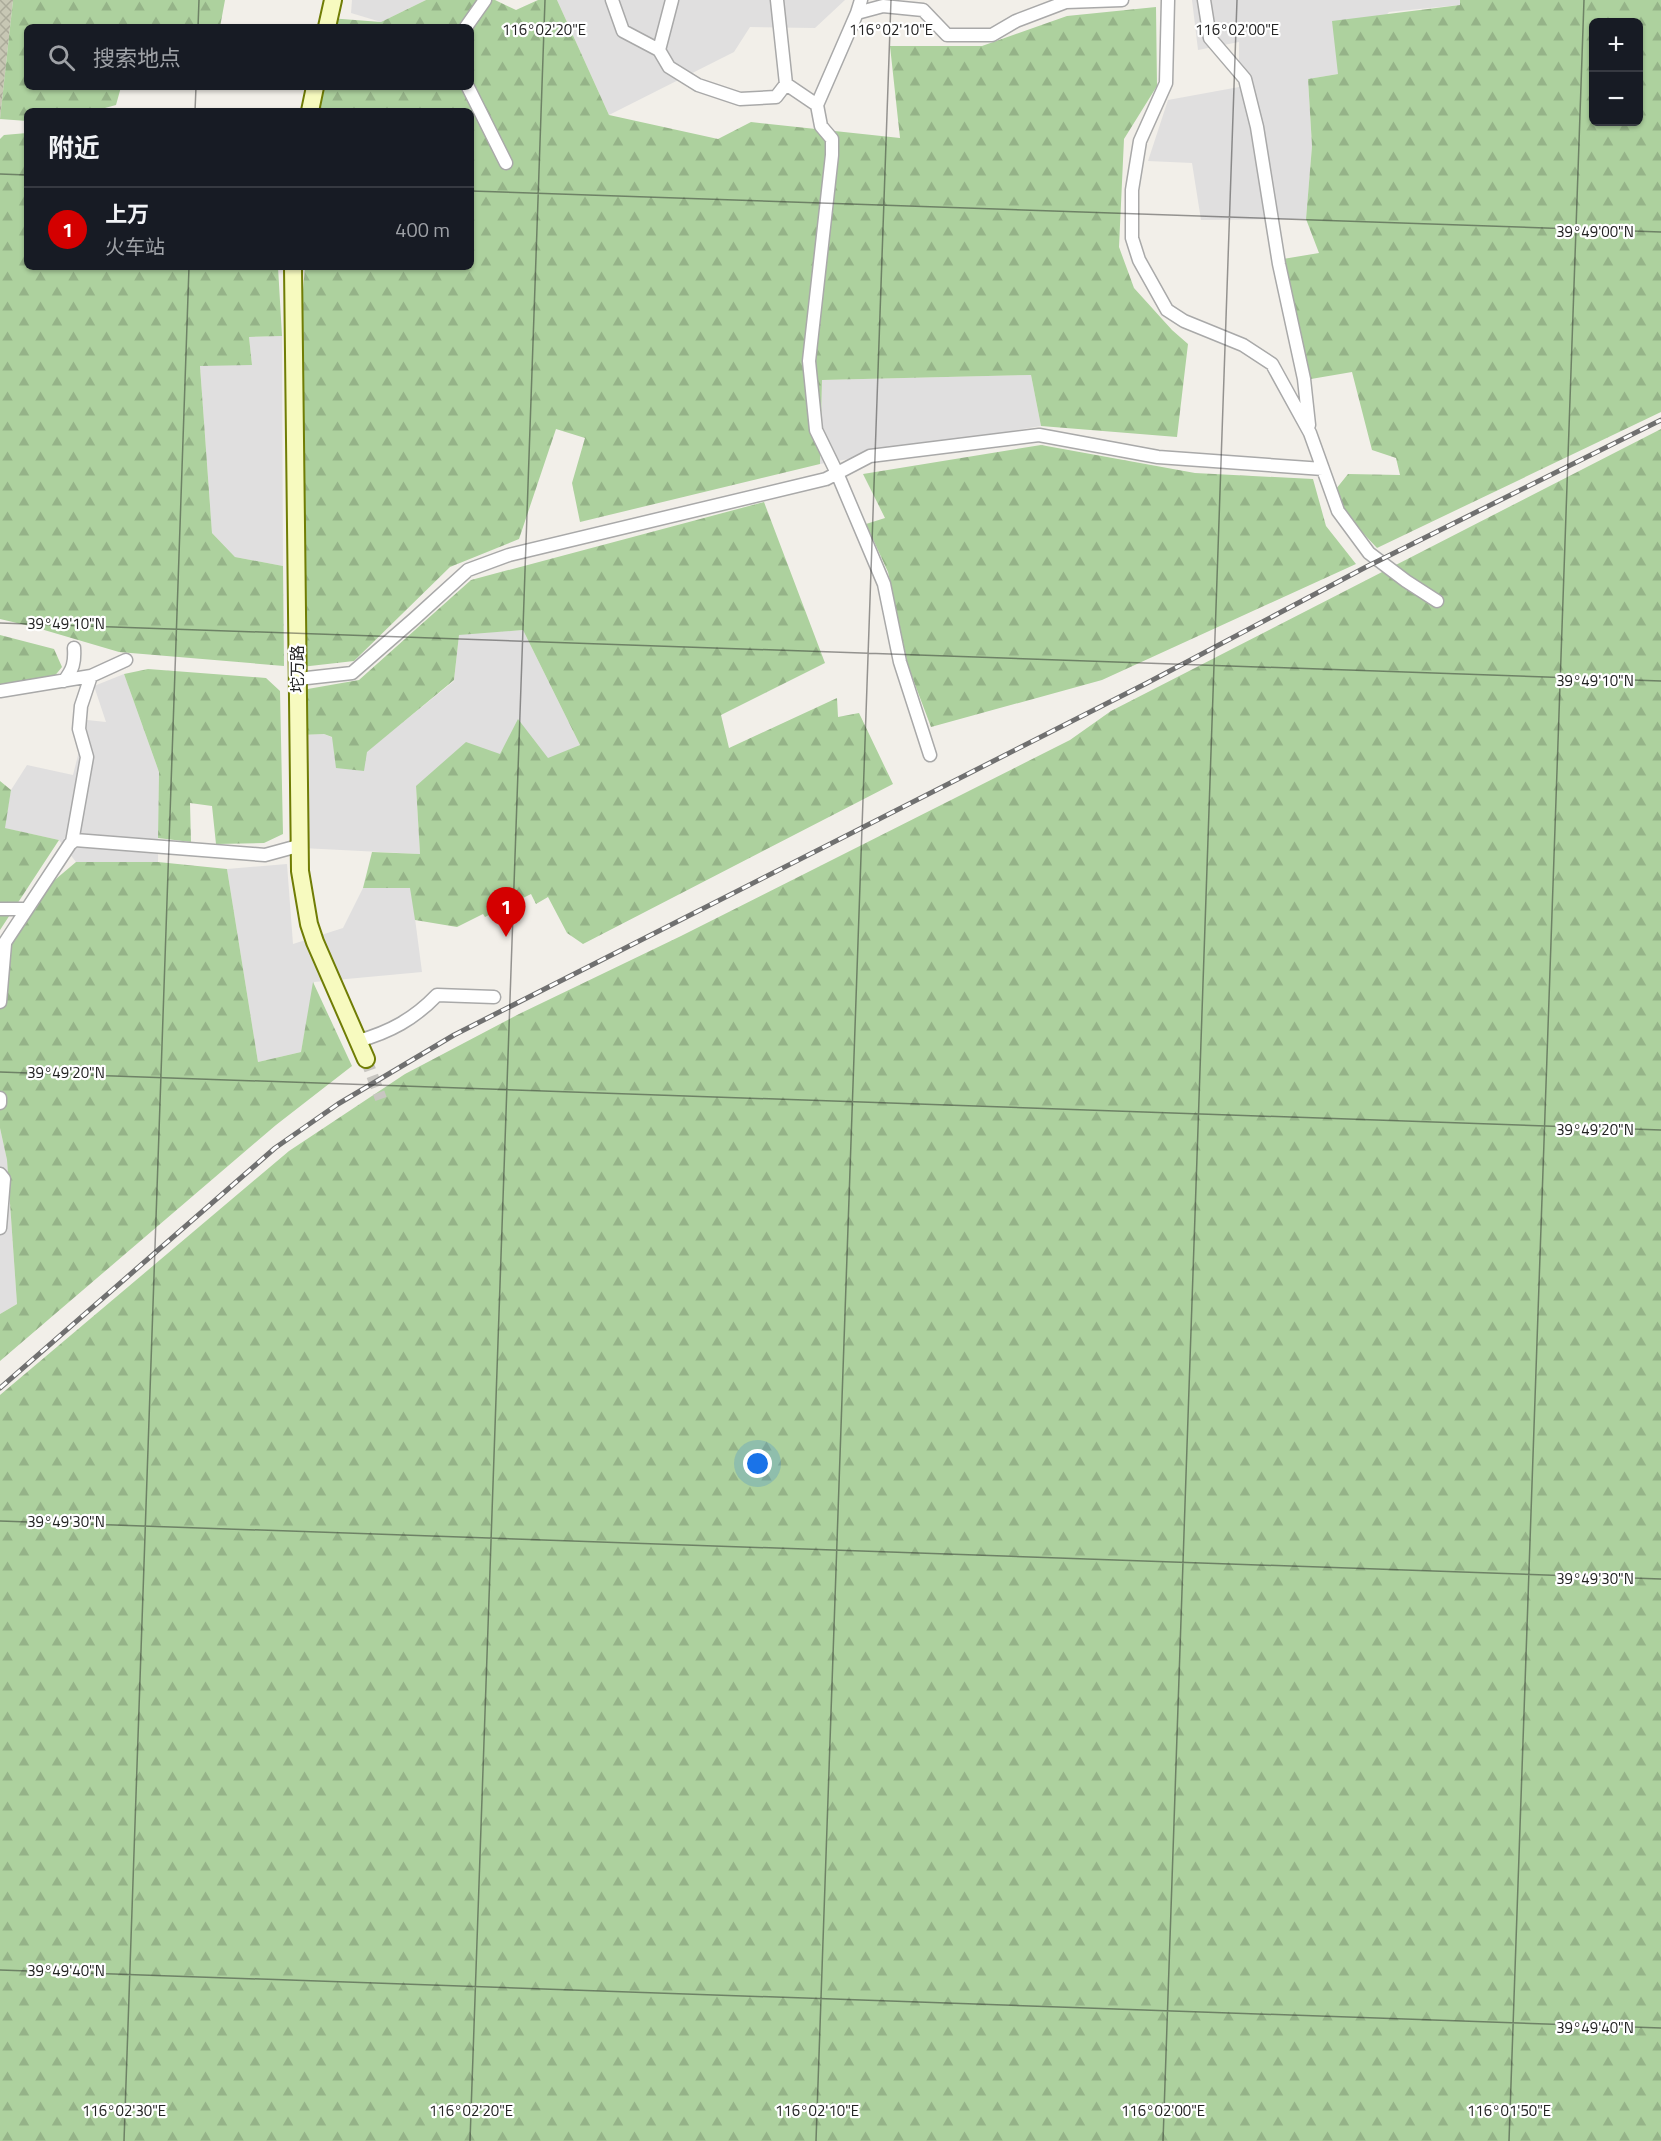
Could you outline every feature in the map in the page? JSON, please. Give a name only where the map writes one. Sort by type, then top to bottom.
[{"type":"main road","points":[[328,24],[333,0]]},
{"type":"main road","points":[[311,108],[314,90]]},
{"type":"main road","name":"坨万路","points":[[293,270],[300,871],[309,924],[366,1059]]},
{"type":"street","points":[[468,24],[484,0]]},
{"type":"street","points":[[612,0],[623,31],[659,50],[669,67],[698,85],[740,99],[776,97],[786,84],[777,0]]},
{"type":"street","points":[[659,50],[672,0]]},
{"type":"street","points":[[861,0],[818,105],[821,126],[832,139],[832,155],[809,361],[816,430],[837,473],[884,584],[900,662],[930,755]]},
{"type":"street","points":[[857,13],[883,6],[923,10],[947,35],[992,35],[1016,21],[1066,2],[1122,0]]},
{"type":"street","points":[[1168,0],[1166,84],[1140,141],[1132,190],[1132,238],[1139,260],[1167,310],[1184,321],[1243,345],[1272,364],[1310,432],[1338,511],[1369,553],[1437,601]]},
{"type":"street","points":[[1204,0],[1210,38],[1245,80],[1257,127],[1279,264],[1304,380],[1310,432]]},
{"type":"street","points":[[786,84],[818,105]]},
{"type":"street","points":[[469,90],[506,164]]},
{"type":"street","points":[[297,679],[352,673],[468,570],[509,555],[826,479],[870,456],[1039,435],[1158,457],[1323,469]]},
{"type":"street","points":[[64,681],[75,662],[74,648]]},
{"type":"street","points":[[0,691],[91,676],[126,660]]},
{"type":"street","points":[[0,1002],[3,946],[72,842],[87,757],[79,729],[81,706],[91,676]]},
{"type":"street","points":[[72,842],[75,840],[265,855],[298,846]]},
{"type":"street","points":[[0,909],[27,909]]},
{"type":"street","points":[[358,1041],[398,1026],[420,1012],[437,995],[494,997]]},
{"type":"street","points":[[0,1098],[0,1103]]},
{"type":"street","points":[[0,1174],[4,1179],[0,1228]]},
{"type":"shaded area","points":[[0,0],[13,0],[0,120]]},
{"type":"shaded area","points":[[352,0],[426,0],[381,22],[351,13]]},
{"type":"shaded area","points":[[557,0],[845,0],[815,28],[750,27],[734,52],[609,115]]},
{"type":"shaded area","points":[[1192,0],[1460,0],[1460,5],[1389,12],[1338,74],[1308,79],[1312,146],[1306,219],[1201,220],[1192,163],[1148,161],[1168,100],[1239,87],[1239,42],[1198,50]]},
{"type":"shaded area","points":[[282,336],[283,566],[235,557],[212,533],[200,365],[252,365],[249,337]]},
{"type":"shaded area","points":[[1031,375],[1041,426],[820,464],[822,380]]},
{"type":"shaded area","points":[[523,630],[580,745],[548,759],[500,754],[416,786],[420,854],[302,848],[300,735],[324,734],[366,752],[454,681],[459,634]]},
{"type":"shaded area","points":[[124,674],[159,772],[158,862],[76,862],[59,840],[4,828],[11,790],[27,765],[73,775],[87,720],[106,722],[94,686]]},
{"type":"shaded area","points":[[287,864],[293,944],[343,928],[363,888],[411,888],[422,972],[314,982],[301,1052],[258,1062],[227,869]]},
{"type":"shaded area","points":[[0,1128],[7,1160],[17,1304],[0,1314]]},
{"type":"green space","points":[[13,0],[225,0],[221,24],[24,24],[24,90],[120,90],[116,105],[105,108],[24,108],[24,121],[0,119]]},
{"type":"green space","points":[[426,0],[495,0],[516,10],[538,0],[557,0],[609,115],[718,139],[751,122],[900,138],[890,46],[982,46],[1067,16],[1156,7],[1157,86],[1124,139],[1119,247],[1134,288],[1188,344],[1177,437],[1041,426],[1031,375],[822,380],[820,464],[580,522],[572,483],[585,438],[556,429],[519,539],[450,567],[354,661],[301,667],[301,313],[305,270],[474,270],[474,108],[320,108],[323,90],[474,90],[474,24],[329,24],[329,18],[381,22]]},
{"type":"green space","points":[[1460,0],[1661,0],[1661,412],[1377,548],[1348,517],[1336,489],[1348,474],[1400,475],[1396,458],[1372,450],[1352,372],[1311,379],[1283,259],[1319,253],[1306,219],[1312,146],[1308,79],[1338,74],[1332,21],[1460,5]]},
{"type":"green space","points":[[24,133],[24,270],[278,270],[282,336],[249,337],[252,365],[200,366],[212,533],[235,557],[283,566],[284,666],[119,652],[0,619],[0,139],[4,135]]},
{"type":"green space","points":[[1661,429],[1661,2141],[0,2141],[0,1395],[289,1151],[405,1074],[519,1014],[681,936],[1070,740],[1111,711]]},
{"type":"green space","points":[[1041,445],[1195,473],[1313,479],[1326,526],[1356,564],[1102,680],[931,727],[908,666],[888,572],[866,524],[885,518],[863,474]]},
{"type":"green space","points":[[764,502],[825,663],[721,715],[729,748],[837,698],[838,717],[859,713],[893,784],[583,944],[567,933],[548,897],[536,904],[531,894],[485,917],[483,914],[457,927],[415,920],[410,888],[363,888],[372,852],[420,854],[416,786],[466,742],[500,754],[518,719],[548,758],[580,745],[523,630],[459,635],[454,680],[367,752],[364,771],[336,768],[332,737],[324,734],[300,735],[302,690],[359,680],[471,580]]},
{"type":"green space","points":[[0,635],[54,649],[62,667],[53,678],[0,685]]},
{"type":"green space","points":[[148,669],[266,678],[280,691],[283,834],[264,843],[216,844],[212,806],[190,803],[191,842],[158,838],[159,772],[124,674]]},
{"type":"green space","points":[[0,781],[11,790],[5,828],[59,840],[0,930]]},
{"type":"green space","points":[[76,862],[158,862],[227,869],[258,1062],[301,1052],[313,982],[352,1066],[276,1125],[0,1361],[0,1314],[17,1304],[7,1160],[0,1128],[0,960],[50,884]]},
{"type":"tunnel","points":[[366,1059],[381,1099]]},
{"type":"railway","points":[[0,1388],[275,1148],[338,1104],[454,1035],[1147,683],[1366,567],[1661,420]]},
{"type":"place","name":"上万","points":[[506,937]]}]
